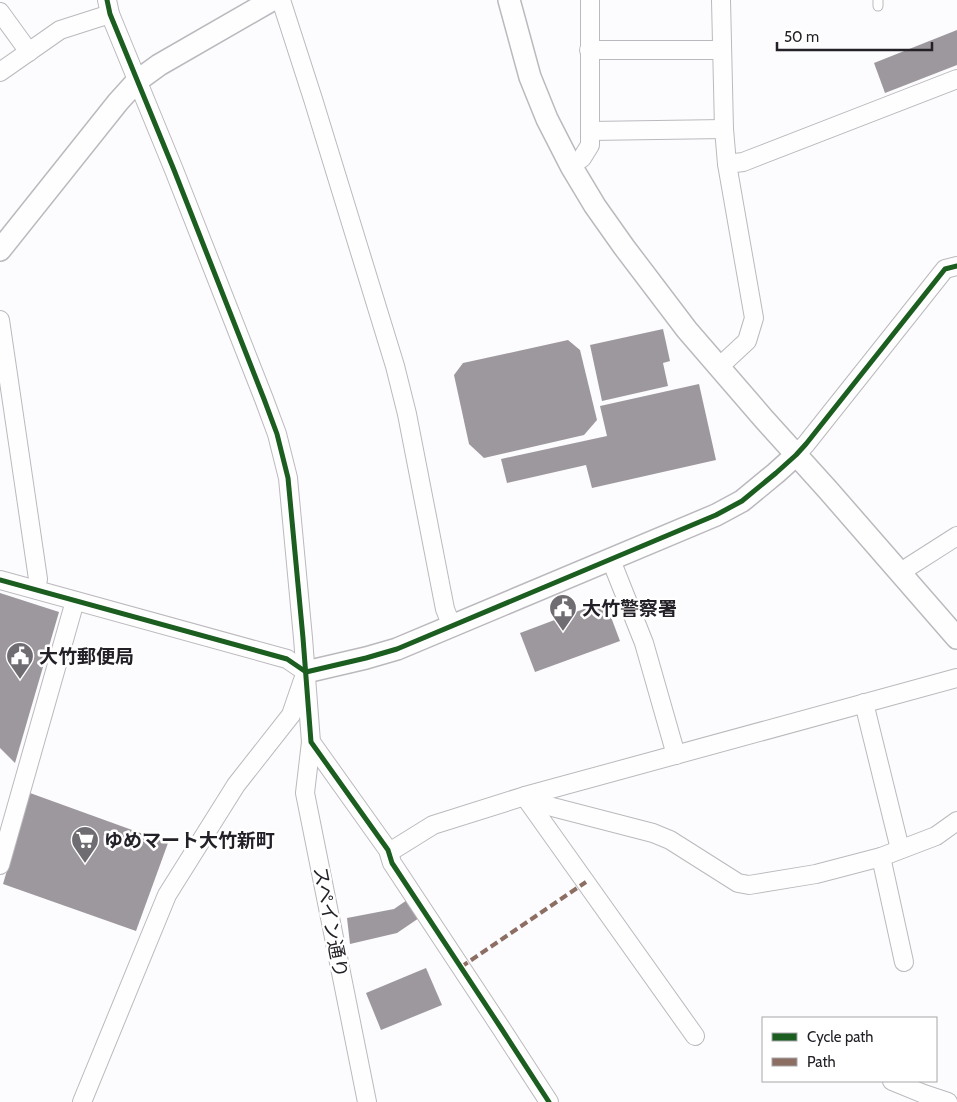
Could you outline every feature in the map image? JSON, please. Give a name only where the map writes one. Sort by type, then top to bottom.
[{"type":"street","points":[[0,250],[118,102],[137,81],[159,66],[272,0]]},
{"type":"street","points":[[281,0],[395,366],[407,414],[445,609],[452,626]]},
{"type":"street","points":[[510,0],[530,77],[547,119],[571,166],[595,206],[687,330],[957,638]]},
{"type":"street","points":[[571,166],[582,158],[590,145],[590,0]]},
{"type":"street","points":[[719,367],[747,341],[754,318],[727,164],[724,129],[721,0]]},
{"type":"street","points":[[0,72],[60,30],[109,7]]},
{"type":"street","name":"スペイン通り","points":[[109,7],[264,399],[277,434],[288,478],[311,742],[305,793],[367,1102]]},
{"type":"street","points":[[0,12],[29,52]]},
{"type":"street","points":[[589,50],[722,50]]},
{"type":"street","points":[[727,164],[743,162],[957,79]]},
{"type":"street","points":[[590,131],[724,129]]},
{"type":"street","points":[[0,580],[287,659],[306,672],[397,649],[611,560],[742,501],[796,455],[945,269],[957,266]]},
{"type":"street","points":[[0,320],[38,580],[36,589]]},
{"type":"street","points":[[901,574],[910,566],[957,536]]},
{"type":"street","points":[[611,560],[644,643],[676,755]]},
{"type":"street","points":[[0,865],[75,601]]},
{"type":"street","points":[[82,1102],[166,895],[236,785],[291,715],[306,672]]},
{"type":"street","points":[[388,850],[396,848],[433,825],[525,796],[957,678]]},
{"type":"street","points":[[864,703],[900,849]]},
{"type":"street","points":[[311,742],[388,850],[392,863],[549,1102]]},
{"type":"street","points":[[525,796],[536,803],[653,833],[670,840],[738,883],[749,885],[816,874],[881,857],[936,836],[957,820]]},
{"type":"street","points":[[525,796],[695,1036]]},
{"type":"street","points":[[881,857],[904,962]]},
{"type":"street","points":[[894,1082],[948,1102]]},
{"type":"building","points":[[957,30],[957,65],[885,93],[874,63]]},
{"type":"building","points":[[663,329],[670,361],[663,363],[668,386],[602,401],[590,345]]},
{"type":"building","points":[[568,340],[580,350],[597,420],[584,435],[484,458],[469,444],[454,375],[463,363]]},
{"type":"building","points":[[699,384],[716,460],[592,488],[586,465],[507,483],[501,459],[607,436],[600,406]]},
{"type":"building","name":"大竹郵便局","points":[[0,593],[59,612],[15,763],[0,748]]},
{"type":"building","points":[[605,601],[620,641],[535,672],[520,633]]},
{"type":"building","name":"ゆめマート大竹新町","points":[[30,793],[168,843],[136,931],[3,884]]},
{"type":"building","points":[[410,898],[422,916],[397,933],[350,944],[347,918],[394,909]]},
{"type":"building","points":[[426,968],[442,1005],[381,1030],[366,993]]},
{"type":"marked path","points":[[461,967],[586,882]]},
{"type":"cycle path","points":[[107,0],[110,14],[174,170],[277,434],[288,478],[311,742],[388,850],[392,863],[549,1102]]},
{"type":"cycle path","points":[[0,580],[287,659],[306,672],[397,649],[716,515],[742,501],[796,455],[945,269],[957,266]]},
{"type":"place","name":"大竹警察署","points":[[563,632]]},
{"type":"place","name":"大竹郵便局","points":[[20,680]]},
{"type":"place","name":"ゆめマート大竹新町","points":[[85,864]]}]
